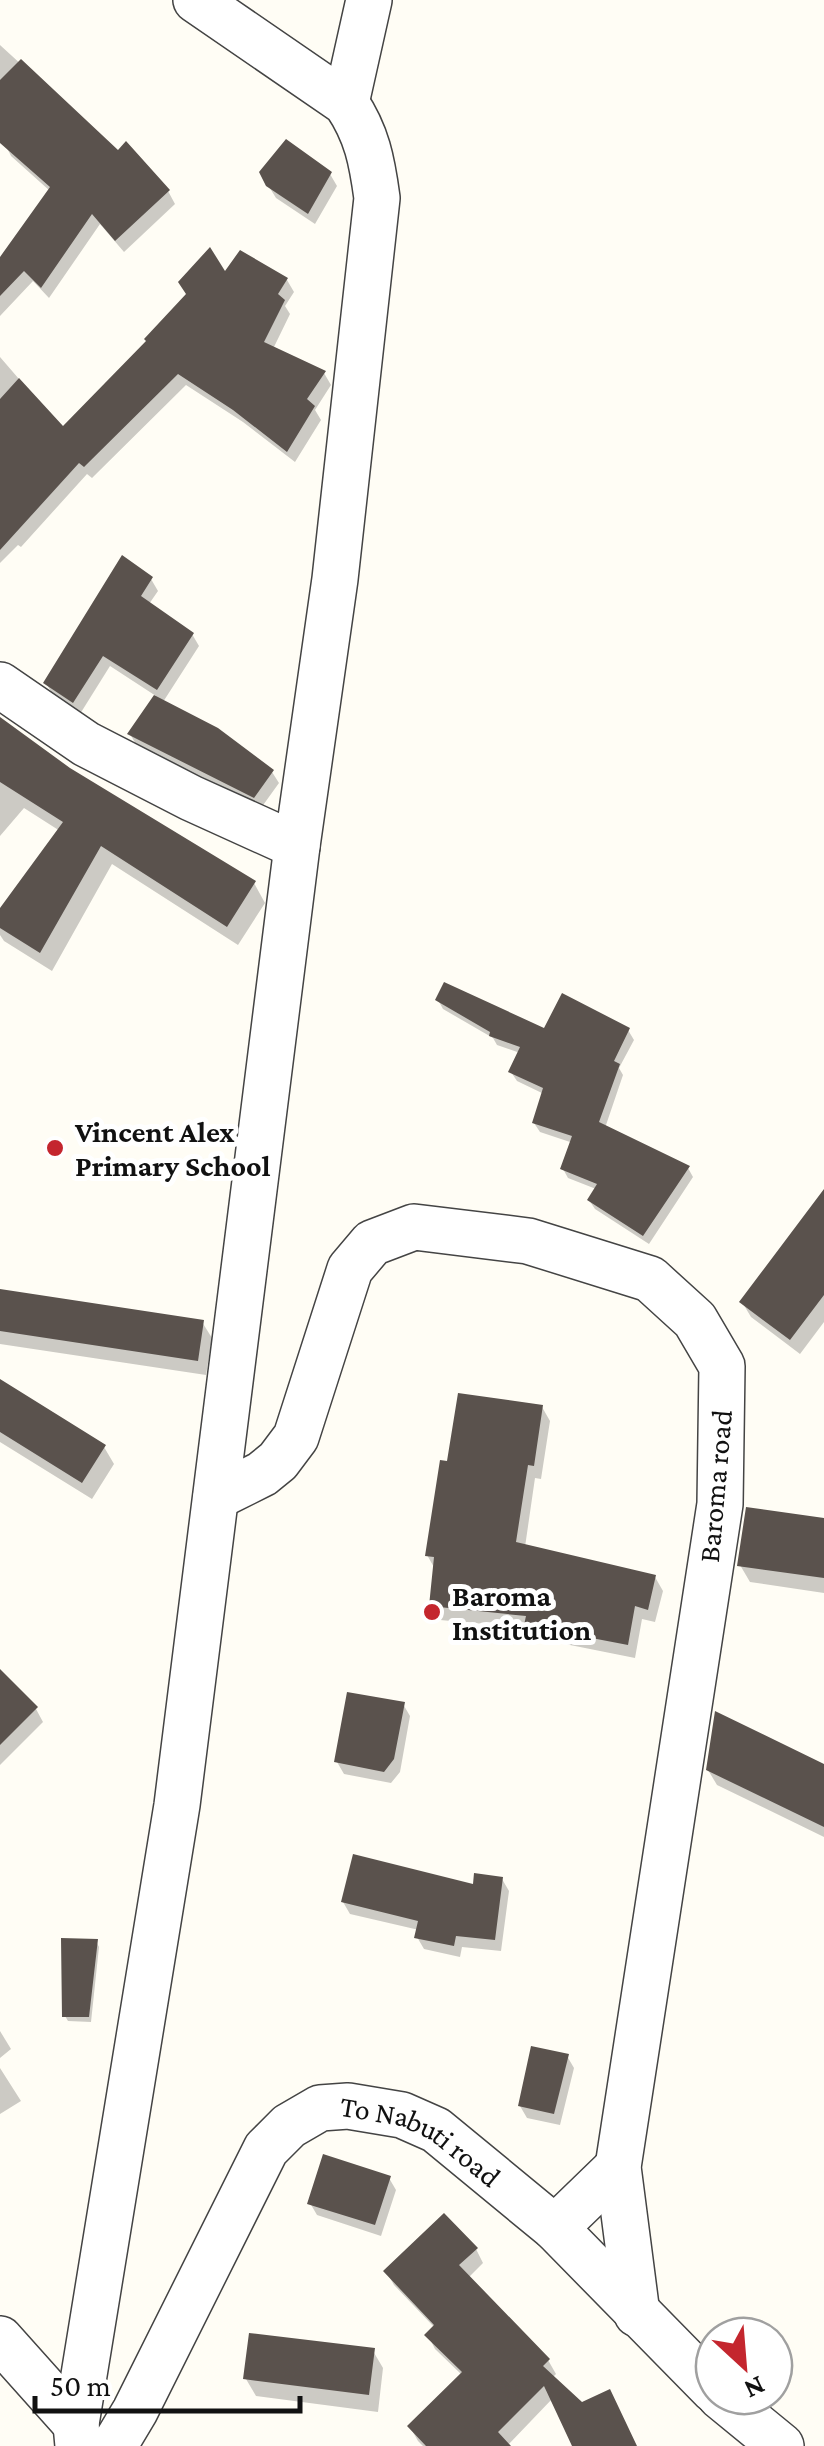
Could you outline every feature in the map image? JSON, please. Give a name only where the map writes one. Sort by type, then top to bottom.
[{"type":"street","points":[[90,2439],[177,1805],[297,846],[335,579],[377,198],[371,150],[346,103],[196,0]]},
{"type":"street","points":[[346,103],[369,0]]},
{"type":"street","points":[[0,685],[86,744],[297,846]]},
{"type":"street","name":"Baroma road","points":[[216,1497],[278,1462],[296,1437],[350,1268],[372,1242],[414,1226],[528,1240],[650,1280],[695,1320],[722,1366],[720,1504],[618,2167],[637,2314]]},
{"type":"street","name":"To Nabuti road","points":[[90,2439],[135,2411],[266,2149],[289,2126],[320,2108],[348,2106],[402,2114],[436,2130],[555,2228],[694,2370]]},
{"type":"street","points":[[555,2228],[618,2167]]},
{"type":"street","points":[[0,2338],[90,2439]]},
{"type":"street","points":[[744,2416],[781,2446]]},
{"type":"building","points":[[21,59],[118,150],[126,141],[170,190],[115,241],[92,214],[41,288],[24,271],[0,296],[0,257],[50,187],[0,143],[0,80]]},
{"type":"building","points":[[286,139],[332,172],[308,214],[266,186],[259,172]]},
{"type":"building","points":[[210,247],[225,271],[240,250],[288,278],[278,294],[285,300],[264,342],[326,371],[307,399],[315,406],[287,452],[178,374],[84,467],[79,463],[0,550],[0,399],[19,378],[63,426],[186,294],[178,282]]},
{"type":"building","points":[[122,555],[153,577],[141,596],[194,633],[157,690],[103,656],[73,703],[43,683]]},
{"type":"building","points":[[154,695],[218,728],[274,770],[254,798],[127,734]]},
{"type":"building","points":[[0,717],[70,768],[256,881],[227,927],[101,846],[40,953],[0,928],[0,908],[63,822],[0,782]]},
{"type":"building","points":[[444,982],[544,1028],[562,993],[630,1028],[614,1061],[620,1064],[599,1122],[690,1166],[643,1236],[587,1200],[597,1184],[560,1169],[572,1136],[532,1123],[543,1088],[508,1072],[520,1047],[489,1036],[490,1032],[435,1000]]},
{"type":"building","points":[[824,1189],[824,1295],[790,1340],[739,1302]]},
{"type":"building","points":[[0,1289],[204,1320],[198,1361],[0,1331]]},
{"type":"building","points":[[0,1379],[106,1445],[82,1483],[0,1432]]},
{"type":"building","points":[[458,1393],[543,1405],[534,1466],[528,1465],[516,1542],[656,1575],[648,1610],[635,1606],[628,1645],[524,1625],[526,1616],[429,1606],[434,1557],[425,1556],[440,1460],[447,1461]]},
{"type":"building","points":[[746,1507],[824,1518],[824,1578],[737,1566]]},
{"type":"building","points":[[0,1669],[38,1707],[0,1745]]},
{"type":"building","points":[[347,1692],[405,1702],[394,1759],[384,1772],[334,1762]]},
{"type":"building","points":[[715,1711],[824,1764],[824,1827],[706,1770]]},
{"type":"building","points":[[353,1854],[473,1884],[474,1873],[503,1877],[495,1940],[456,1936],[454,1946],[414,1938],[418,1921],[341,1902]]},
{"type":"building","points":[[61,1938],[98,1939],[89,2017],[62,2017]]},
{"type":"building","points":[[531,2046],[569,2054],[554,2114],[518,2106]]},
{"type":"building","points":[[323,2154],[391,2176],[375,2225],[307,2204]]},
{"type":"building","points":[[444,2213],[478,2248],[459,2265],[550,2359],[543,2366],[582,2402],[610,2389],[637,2446],[572,2446],[544,2386],[498,2432],[511,2446],[426,2446],[407,2426],[462,2372],[424,2335],[434,2325],[383,2271]]},
{"type":"building","points":[[249,2333],[375,2348],[369,2395],[243,2379]]},
{"type":"place","name":"Vincent Alex Primary School","points":[[55,1148]]},
{"type":"place","name":"Baroma Institution","points":[[432,1612]]}]
